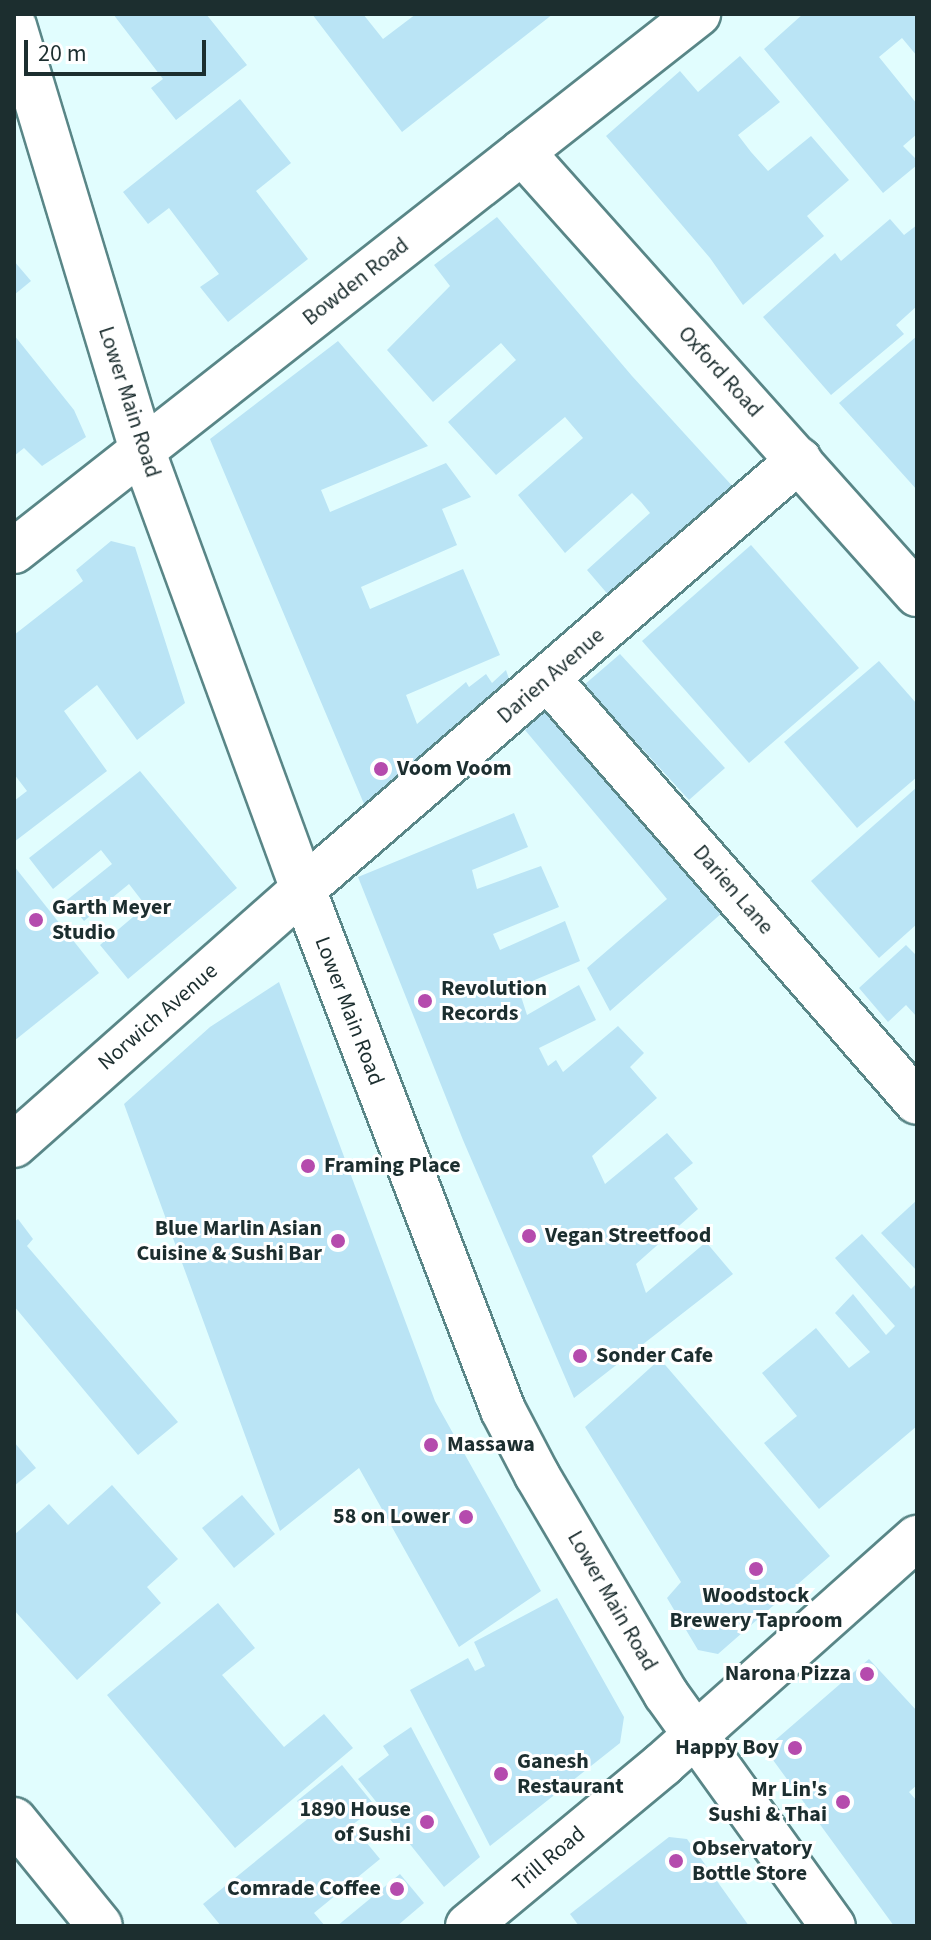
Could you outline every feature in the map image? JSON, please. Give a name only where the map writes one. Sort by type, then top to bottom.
[{"type":"street","name":"Bowden Road","points":[[14,551],[698,14]]},
{"type":"street","name":"Lower Main Road","points":[[14,26],[143,452],[303,889],[503,1410],[537,1475],[666,1694],[833,1926]]},
{"type":"street","name":"Oxford Road","points":[[522,152],[917,594]]},
{"type":"street","name":"Darien Avenue","points":[[303,889],[799,460]]},
{"type":"street","name":"Darien Lane","points":[[548,679],[917,1102]]},
{"type":"street","name":"Norwich Avenue","points":[[14,1145],[303,889]]},
{"type":"street","name":"Trill Road","points":[[468,1926],[694,1735],[917,1538]]},
{"type":"street","points":[[14,1820],[100,1926]]},
{"type":"building","points":[[113,14],[206,14],[247,65],[176,120],[151,88],[163,79]]},
{"type":"building","points":[[312,14],[363,14],[383,39],[416,14],[553,14],[402,132]]},
{"type":"building","points":[[803,14],[917,14],[917,56],[902,38],[879,57],[917,104],[917,134],[903,146],[917,160],[917,165],[883,193],[764,49]]},
{"type":"building","points":[[740,56],[780,102],[738,135],[751,152],[768,171],[811,136],[849,180],[807,216],[824,236],[743,305],[710,258],[606,136],[680,71],[698,92]]},
{"type":"building","points":[[240,99],[291,163],[256,191],[308,259],[228,322],[200,287],[219,274],[169,208],[148,224],[123,192]]},
{"type":"building","points":[[497,217],[632,376],[735,489],[611,598],[587,570],[650,513],[641,502],[632,493],[565,553],[518,495],[583,438],[565,417],[496,475],[448,422],[516,360],[501,343],[433,402],[387,350],[450,286],[434,265]]},
{"type":"building","points":[[890,219],[904,235],[917,225],[917,306],[896,325],[904,334],[831,395],[763,317],[835,253],[841,261]]},
{"type":"building","points":[[14,261],[31,281],[14,295]]},
{"type":"building","points":[[14,335],[74,410],[86,437],[42,466],[24,448],[14,456]]},
{"type":"building","points":[[917,336],[917,490],[839,403]]},
{"type":"building","points":[[338,341],[428,446],[321,490],[330,512],[446,463],[471,497],[442,509],[457,545],[361,587],[370,609],[463,569],[500,655],[406,695],[417,724],[466,682],[469,687],[486,674],[492,683],[506,670],[510,682],[367,811],[210,439]]},
{"type":"building","points":[[111,541],[135,547],[185,703],[137,740],[97,685],[64,711],[107,771],[14,842],[14,801],[27,791],[14,774],[14,635],[83,581],[76,570]]},
{"type":"building","points":[[751,545],[859,668],[749,763],[642,641]]},
{"type":"building","points":[[620,654],[725,768],[689,800],[584,685]]},
{"type":"building","points":[[879,661],[917,704],[917,777],[857,828],[784,742]]},
{"type":"building","points":[[552,703],[730,906],[610,1011],[587,968],[667,899],[525,730]]},
{"type":"building","points":[[140,771],[237,888],[128,979],[100,945],[146,906],[129,884],[84,921],[67,900],[112,864],[101,850],[53,889],[29,858]]},
{"type":"building","points":[[917,787],[917,924],[879,958],[811,881]]},
{"type":"building","points":[[514,813],[528,847],[472,870],[477,889],[541,866],[559,907],[493,934],[500,950],[565,921],[580,961],[518,987],[527,1015],[579,985],[596,1020],[539,1048],[548,1066],[556,1060],[563,1072],[618,1026],[644,1053],[630,1067],[657,1098],[592,1156],[605,1184],[667,1133],[693,1163],[674,1178],[698,1209],[636,1264],[646,1293],[706,1242],[733,1274],[574,1398],[463,1140],[358,877]]},
{"type":"building","name":"Garth Meyer Studio","points":[[14,866],[99,973],[14,1041]]},
{"type":"building","points":[[906,945],[917,956],[917,1017],[906,1005],[888,1022],[859,988]]},
{"type":"building","points":[[279,982],[435,1401],[541,1591],[459,1647],[359,1468],[280,1531],[124,1104],[210,1027]]},
{"type":"building","points":[[917,1200],[917,1271],[881,1233]]},
{"type":"building","points":[[18,1219],[33,1239],[27,1246],[178,1422],[138,1455],[14,1306],[14,1222]]},
{"type":"building","points":[[862,1234],[911,1289],[917,1283],[917,1426],[819,1509],[764,1443],[797,1416],[762,1373],[816,1328],[849,1368],[870,1352],[835,1313],[853,1294],[886,1335],[895,1326],[835,1258]]},
{"type":"building","points":[[660,1359],[830,1556],[718,1654],[698,1650],[667,1598],[681,1582],[585,1427]]},
{"type":"building","points":[[14,1442],[36,1468],[14,1486]]},
{"type":"building","points":[[112,1485],[178,1559],[147,1587],[161,1603],[77,1680],[14,1610],[14,1535],[49,1504],[68,1525]]},
{"type":"building","points":[[242,1495],[275,1534],[234,1568],[202,1528]]},
{"type":"building","points":[[557,1598],[624,1717],[620,1743],[490,1846],[410,1690],[468,1658],[475,1671],[485,1666],[474,1642]]},
{"type":"building","points":[[218,1603],[255,1648],[222,1675],[284,1747],[324,1714],[353,1748],[235,1848],[107,1695]]},
{"type":"building","points":[[869,1659],[917,1711],[917,1785],[909,1792],[917,1801],[917,1926],[894,1926],[765,1749]]},
{"type":"building","points":[[411,1727],[480,1857],[444,1887],[358,1779],[389,1755],[383,1746]]},
{"type":"building","points":[[342,1765],[376,1807],[352,1825],[380,1859],[314,1913],[325,1926],[221,1926],[203,1904],[310,1817],[297,1801]]},
{"type":"building","points":[[669,1837],[687,1839],[749,1926],[579,1926],[570,1914]]},
{"type":"building","name":"Comrade Coffee","points":[[400,1874],[424,1903],[397,1926],[337,1926]]},
{"type":"place","name":"Voom Voom","points":[[381,769]]},
{"type":"place","name":"Garth Meyer Studio","points":[[36,920]]},
{"type":"place","name":"Revolution Records","points":[[425,1001]]},
{"type":"place","name":"Framing Place","points":[[308,1166]]},
{"type":"place","name":"Vegan Streetfood","points":[[529,1236]]},
{"type":"place","name":"Blue Marlin Asian Cuisine & Sushi Bar","points":[[338,1241]]},
{"type":"place","name":"Sonder Cafe","points":[[580,1356]]},
{"type":"place","name":"Massawa","points":[[431,1445]]},
{"type":"place","name":"58 on Lower","points":[[466,1517]]},
{"type":"place","name":"Woodstock Brewery Taproom","points":[[756,1569]]},
{"type":"place","name":"Narona Pizza","points":[[867,1674]]},
{"type":"place","name":"Happy Boy","points":[[795,1748]]},
{"type":"place","name":"Ganesh Restaurant","points":[[501,1774]]},
{"type":"place","name":"Mr Lin's Sushi & Thai","points":[[843,1802]]},
{"type":"place","name":"1890 House of Sushi","points":[[427,1822]]},
{"type":"place","name":"Observatory Bottle Store","points":[[676,1861]]},
{"type":"place","name":"Comrade Coffee","points":[[397,1889]]}]
